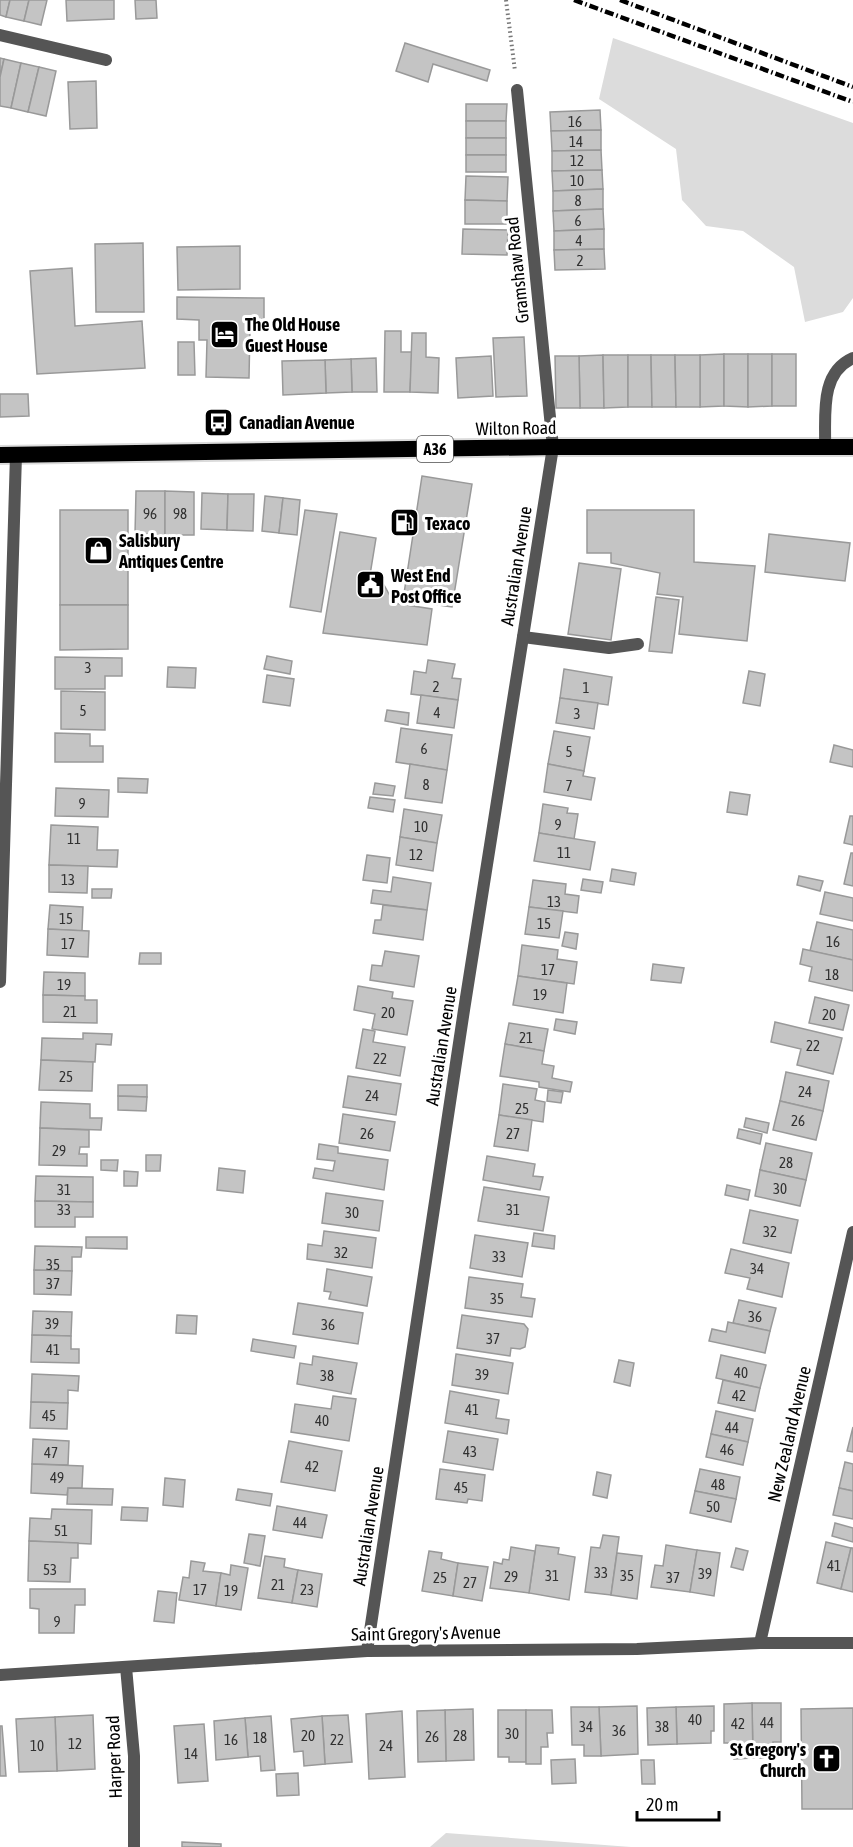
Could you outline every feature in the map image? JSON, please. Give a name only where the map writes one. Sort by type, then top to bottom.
[{"type":"highway","name":"Wilton Road","points":[[8,455],[553,447],[853,447]]},
{"type":"street","points":[[0,35],[106,60]]},
{"type":"street","name":"Gramshaw Road","points":[[517,90],[553,447]]},
{"type":"street","points":[[825,447],[826,399],[831,378],[844,362],[853,358]]},
{"type":"street","name":"Australian Avenue","points":[[367,1651],[553,447]]},
{"type":"street","points":[[0,982],[8,455]]},
{"type":"street","points":[[523,637],[609,648],[638,644]]},
{"type":"street","name":"New Zealand Avenue","points":[[760,1643],[853,1232]]},
{"type":"street","name":"Saint Gregory's Avenue","points":[[0,1675],[367,1651],[637,1648],[853,1642]]},
{"type":"street","name":"Harper Road","points":[[126,1667],[134,1756],[134,1847]]},
{"type":"path","points":[[506,0],[517,90]]},
{"type":"shaded area","points":[[613,38],[853,123],[853,298],[843,312],[805,322],[794,267],[743,231],[706,226],[682,200],[676,149],[599,99]]},
{"type":"shaded area","points":[[446,1833],[631,1847],[430,1847]]},
{"type":"building","points":[[0,0],[10,0],[6,17],[0,15]]},
{"type":"building","points":[[10,0],[29,0],[24,21],[6,17]]},
{"type":"building","points":[[29,0],[47,0],[41,25],[24,21]]},
{"type":"building","points":[[66,0],[114,0],[114,19],[67,21]]},
{"type":"building","points":[[135,0],[156,0],[157,18],[136,19]]},
{"type":"building","points":[[405,43],[490,70],[487,81],[433,64],[428,82],[396,71]]},
{"type":"building","points":[[0,58],[4,59],[0,77]]},
{"type":"building","points":[[4,59],[21,63],[11,108],[0,106],[0,77]]},
{"type":"building","points":[[21,63],[39,67],[28,112],[11,108]]},
{"type":"building","points":[[39,67],[56,71],[46,116],[28,112]]},
{"type":"building","points":[[96,81],[97,128],[70,129],[68,82]]},
{"type":"building","points":[[466,104],[507,104],[506,121],[466,121]]},
{"type":"building","points":[[600,110],[601,130],[551,131],[550,112]]},
{"type":"building","points":[[466,121],[506,121],[506,138],[466,138]]},
{"type":"building","points":[[601,130],[601,150],[552,151],[551,131]]},
{"type":"building","points":[[466,138],[506,138],[506,155],[466,155]]},
{"type":"building","points":[[601,150],[602,170],[552,171],[552,151]]},
{"type":"building","points":[[466,155],[506,155],[506,172],[466,172]]},
{"type":"building","points":[[602,170],[603,189],[553,191],[552,171]]},
{"type":"building","points":[[466,176],[508,177],[507,201],[465,200]]},
{"type":"building","points":[[603,189],[603,209],[553,211],[553,191]]},
{"type":"building","points":[[465,200],[507,201],[507,224],[465,224]]},
{"type":"building","points":[[603,209],[604,229],[554,231],[553,211]]},
{"type":"building","points":[[463,229],[508,230],[507,255],[462,254]]},
{"type":"building","points":[[604,229],[604,249],[554,250],[554,231]]},
{"type":"building","points":[[143,243],[144,312],[96,312],[95,244]]},
{"type":"building","points":[[240,246],[240,289],[178,290],[177,247]]},
{"type":"building","points":[[604,249],[605,269],[555,270],[554,250]]},
{"type":"building","points":[[72,268],[75,326],[142,321],[145,368],[37,374],[30,271]]},
{"type":"building","name":"The Old House Guest House","points":[[177,297],[264,298],[264,329],[250,329],[249,378],[206,377],[207,340],[199,340],[199,320],[177,319]]},
{"type":"building","points":[[385,331],[401,331],[401,352],[412,352],[410,392],[384,392]]},
{"type":"building","points":[[412,333],[426,333],[426,357],[439,358],[438,393],[410,392]]},
{"type":"building","points":[[524,337],[527,396],[496,397],[493,338]]},
{"type":"building","points":[[178,342],[194,342],[195,375],[178,375]]},
{"type":"building","points":[[724,354],[724,406],[700,407],[700,355]]},
{"type":"building","points":[[724,354],[748,354],[748,407],[724,406]]},
{"type":"building","points":[[748,354],[772,354],[772,406],[748,407]]},
{"type":"building","points":[[772,354],[796,354],[796,406],[772,406]]},
{"type":"building","points":[[603,355],[604,408],[580,408],[579,356]]},
{"type":"building","points":[[603,355],[628,355],[628,407],[604,408]]},
{"type":"building","points":[[628,355],[651,355],[652,407],[628,407]]},
{"type":"building","points":[[651,355],[675,355],[676,407],[652,407]]},
{"type":"building","points":[[675,355],[700,355],[700,407],[676,407]]},
{"type":"building","points":[[491,356],[493,396],[458,398],[456,358]]},
{"type":"building","points":[[555,356],[579,356],[580,408],[556,408]]},
{"type":"building","points":[[376,358],[377,392],[352,392],[351,359]]},
{"type":"building","points":[[351,359],[352,392],[326,393],[325,360]]},
{"type":"building","points":[[325,360],[326,393],[283,395],[282,361]]},
{"type":"building","points":[[0,394],[28,394],[29,416],[0,417]]},
{"type":"building","points":[[422,476],[472,484],[452,607],[403,600]]},
{"type":"building","points":[[136,491],[165,491],[165,535],[135,534]]},
{"type":"building","points":[[165,491],[194,492],[194,535],[165,535]]},
{"type":"building","points":[[202,493],[228,494],[227,530],[201,529]]},
{"type":"building","points":[[228,494],[254,494],[253,531],[227,530]]},
{"type":"building","points":[[265,496],[283,498],[279,533],[262,531]]},
{"type":"building","points":[[283,498],[300,500],[297,535],[279,533]]},
{"type":"building","points":[[60,510],[128,510],[128,605],[60,605]]},
{"type":"building","points":[[305,510],[337,514],[321,612],[290,607]]},
{"type":"building","points":[[587,510],[694,510],[694,562],[755,566],[747,641],[679,634],[683,597],[657,594],[660,573],[611,563],[611,553],[587,553]]},
{"type":"building","points":[[340,532],[376,538],[370,575],[384,585],[394,603],[432,609],[427,645],[323,633]]},
{"type":"building","points":[[769,534],[850,543],[845,581],[765,572]]},
{"type":"building","points":[[579,563],[621,569],[611,640],[568,634]]},
{"type":"building","points":[[656,597],[679,600],[672,653],[649,651]]},
{"type":"building","points":[[60,605],[128,605],[128,649],[60,650]]},
{"type":"building","points":[[267,656],[292,661],[290,674],[264,669]]},
{"type":"building","points":[[55,657],[122,658],[122,676],[105,676],[105,689],[55,689]]},
{"type":"building","points":[[428,660],[455,664],[452,678],[461,679],[458,700],[411,694],[414,671],[426,673]]},
{"type":"building","points":[[168,667],[196,668],[195,688],[167,687]]},
{"type":"building","points":[[564,669],[612,677],[608,705],[560,698]]},
{"type":"building","points":[[749,671],[765,674],[760,706],[743,703]]},
{"type":"building","points":[[267,675],[294,679],[290,706],[263,702]]},
{"type":"building","points":[[61,691],[105,692],[105,730],[61,729]]},
{"type":"building","points":[[421,695],[458,700],[454,728],[417,723]]},
{"type":"building","points":[[560,698],[598,703],[594,729],[556,723]]},
{"type":"building","points":[[387,710],[409,713],[408,725],[385,721]]},
{"type":"building","points":[[401,728],[452,735],[447,770],[396,762]]},
{"type":"building","points":[[554,731],[590,737],[584,771],[548,764]]},
{"type":"building","points":[[55,733],[90,734],[90,746],[103,746],[103,762],[55,762]]},
{"type":"building","points":[[834,745],[853,750],[853,767],[830,762]]},
{"type":"building","points":[[410,764],[447,770],[442,803],[405,798]]},
{"type":"building","points":[[548,764],[584,771],[583,776],[595,778],[591,800],[544,792]]},
{"type":"building","points":[[118,778],[148,779],[147,793],[118,792]]},
{"type":"building","points":[[375,783],[395,786],[393,796],[373,794]]},
{"type":"building","points":[[56,788],[109,790],[108,817],[55,816]]},
{"type":"building","points":[[730,792],[750,795],[747,815],[727,812]]},
{"type":"building","points":[[370,797],[395,800],[393,812],[368,808]]},
{"type":"building","points":[[543,804],[568,808],[567,813],[578,814],[574,839],[539,833]]},
{"type":"building","points":[[404,809],[442,815],[437,843],[400,837]]},
{"type":"building","points":[[850,816],[853,816],[853,845],[844,843]]},
{"type":"building","points":[[51,825],[98,827],[97,850],[118,850],[117,867],[49,865]]},
{"type":"building","points":[[539,833],[595,842],[590,870],[534,861]]},
{"type":"building","points":[[400,837],[437,843],[433,871],[396,865]]},
{"type":"building","points":[[851,853],[853,853],[853,886],[844,884]]},
{"type":"building","points":[[367,855],[390,858],[387,883],[363,880]]},
{"type":"building","points":[[49,865],[88,866],[87,893],[49,892]]},
{"type":"building","points":[[612,869],[636,873],[634,885],[610,881]]},
{"type":"building","points":[[799,876],[823,881],[820,891],[797,885]]},
{"type":"building","points":[[393,877],[431,883],[427,910],[371,903],[373,890],[391,892]]},
{"type":"building","points":[[583,879],[603,882],[601,893],[581,890]]},
{"type":"building","points":[[533,880],[566,884],[565,894],[579,896],[577,913],[529,907]]},
{"type":"building","points":[[92,889],[112,889],[111,898],[92,898]]},
{"type":"building","points":[[825,892],[853,898],[853,921],[820,914]]},
{"type":"building","points":[[50,905],[83,907],[82,931],[48,929]]},
{"type":"building","points":[[383,905],[427,910],[423,940],[373,933],[375,920],[381,920]]},
{"type":"building","points":[[529,907],[563,911],[559,938],[525,934]]},
{"type":"building","points":[[817,922],[853,930],[853,960],[810,951]]},
{"type":"building","points":[[48,929],[89,931],[88,957],[47,955]]},
{"type":"building","points":[[565,932],[578,934],[576,949],[562,946]]},
{"type":"building","points":[[522,945],[558,950],[557,959],[577,962],[574,984],[518,976]]},
{"type":"building","points":[[803,949],[853,960],[853,991],[809,981],[812,967],[800,964]]},
{"type":"building","points":[[385,951],[419,956],[414,987],[370,980],[372,965],[382,966]]},
{"type":"building","points":[[140,953],[161,953],[161,964],[139,964]]},
{"type":"building","points":[[653,964],[684,968],[681,983],[651,980]]},
{"type":"building","points":[[44,972],[85,973],[85,996],[43,995]]},
{"type":"building","points":[[518,976],[567,983],[563,1013],[513,1005]]},
{"type":"building","points":[[358,986],[393,992],[392,998],[413,1001],[407,1035],[372,1029],[375,1014],[354,1010]]},
{"type":"building","points":[[43,995],[85,996],[85,1000],[97,1000],[97,1023],[43,1022]]},
{"type":"building","points":[[815,997],[849,1005],[843,1030],[809,1023]]},
{"type":"building","points":[[556,1019],[577,1022],[575,1034],[554,1030]]},
{"type":"building","points":[[775,1022],[842,1038],[833,1074],[797,1065],[801,1049],[771,1042]]},
{"type":"building","points":[[509,1023],[548,1029],[544,1051],[505,1044]]},
{"type":"building","points":[[363,1029],[375,1031],[373,1042],[405,1047],[400,1076],[356,1068]]},
{"type":"building","points":[[83,1033],[112,1034],[111,1045],[96,1044],[95,1062],[41,1060],[42,1038],[83,1039]]},
{"type":"building","points":[[505,1044],[544,1051],[542,1064],[554,1066],[552,1078],[572,1082],[570,1092],[539,1087],[539,1082],[500,1076]]},
{"type":"building","points":[[41,1060],[93,1062],[92,1091],[39,1090]]},
{"type":"building","points":[[786,1072],[829,1081],[823,1111],[780,1101]]},
{"type":"building","points":[[348,1076],[401,1084],[396,1115],[343,1107]]},
{"type":"building","points":[[503,1084],[537,1089],[535,1100],[545,1102],[543,1122],[499,1115]]},
{"type":"building","points":[[118,1085],[147,1085],[147,1097],[118,1096]]},
{"type":"building","points":[[548,1090],[563,1092],[561,1103],[547,1101]]},
{"type":"building","points":[[118,1096],[147,1097],[146,1111],[118,1110]]},
{"type":"building","points":[[780,1101],[823,1111],[816,1140],[773,1130]]},
{"type":"building","points":[[41,1102],[90,1104],[90,1118],[102,1118],[101,1130],[40,1128]]},
{"type":"building","points":[[343,1114],[395,1122],[390,1151],[339,1143]]},
{"type":"building","points":[[499,1115],[532,1120],[528,1151],[494,1146]]},
{"type":"building","points":[[746,1118],[769,1123],[767,1133],[744,1127]]},
{"type":"building","points":[[40,1128],[89,1130],[89,1147],[80,1147],[79,1154],[87,1154],[87,1166],[39,1165]]},
{"type":"building","points":[[739,1129],[762,1134],[760,1144],[737,1138]]},
{"type":"building","points":[[766,1143],[812,1153],[806,1180],[760,1170]]},
{"type":"building","points":[[319,1144],[338,1147],[338,1153],[388,1160],[384,1190],[313,1178],[315,1168],[333,1171],[335,1161],[317,1159]]},
{"type":"building","points":[[146,1155],[161,1155],[160,1171],[146,1171]]},
{"type":"building","points":[[487,1156],[535,1164],[533,1176],[543,1177],[540,1190],[483,1180]]},
{"type":"building","points":[[101,1160],[118,1160],[117,1171],[101,1170]]},
{"type":"building","points":[[219,1168],[245,1171],[243,1193],[217,1190]]},
{"type":"building","points":[[760,1170],[806,1180],[800,1206],[755,1196]]},
{"type":"building","points":[[124,1171],[138,1172],[137,1186],[124,1186]]},
{"type":"building","points":[[36,1176],[93,1177],[93,1202],[35,1201]]},
{"type":"building","points":[[727,1185],[750,1190],[748,1200],[725,1195]]},
{"type":"building","points":[[484,1187],[549,1197],[543,1231],[478,1221]]},
{"type":"building","points":[[326,1193],[383,1201],[379,1231],[322,1223]]},
{"type":"building","points":[[35,1201],[93,1202],[93,1217],[75,1217],[75,1227],[35,1227]]},
{"type":"building","points":[[750,1210],[798,1220],[791,1253],[743,1243]]},
{"type":"building","points":[[324,1231],[376,1238],[372,1268],[307,1259],[308,1244],[322,1246]]},
{"type":"building","points":[[534,1233],[555,1236],[554,1249],[532,1246]]},
{"type":"building","points":[[475,1235],[528,1243],[522,1277],[470,1268]]},
{"type":"building","points":[[86,1237],[127,1237],[127,1249],[86,1248]]},
{"type":"building","points":[[35,1246],[82,1247],[81,1257],[72,1257],[72,1271],[34,1270]]},
{"type":"building","points":[[731,1249],[789,1263],[782,1297],[747,1289],[750,1278],[725,1273]]},
{"type":"building","points":[[327,1269],[372,1277],[367,1306],[329,1299],[331,1292],[324,1291]]},
{"type":"building","points":[[34,1270],[72,1271],[71,1295],[34,1294]]},
{"type":"building","points":[[469,1277],[523,1284],[521,1297],[535,1299],[532,1317],[465,1308]]},
{"type":"building","points":[[739,1300],[776,1308],[770,1331],[733,1323]]},
{"type":"building","points":[[298,1303],[363,1313],[358,1344],[293,1334]]},
{"type":"building","points":[[33,1311],[72,1312],[71,1336],[32,1335]]},
{"type":"building","points":[[177,1315],[197,1316],[196,1334],[176,1333]]},
{"type":"building","points":[[462,1315],[524,1324],[528,1329],[525,1347],[511,1348],[510,1356],[457,1348]]},
{"type":"building","points":[[728,1322],[770,1331],[765,1353],[709,1341],[712,1329],[726,1332]]},
{"type":"building","points":[[32,1335],[71,1336],[71,1349],[79,1349],[79,1363],[31,1362]]},
{"type":"building","points":[[253,1339],[296,1346],[294,1358],[251,1351]]},
{"type":"building","points":[[456,1354],[513,1363],[508,1394],[452,1385]]},
{"type":"building","points":[[721,1355],[766,1365],[760,1388],[716,1378]]},
{"type":"building","points":[[313,1356],[357,1363],[351,1394],[297,1384],[300,1363],[312,1365]]},
{"type":"building","points":[[619,1360],[634,1363],[630,1386],[614,1382]]},
{"type":"building","points":[[32,1374],[79,1376],[78,1391],[68,1390],[68,1403],[31,1402]]},
{"type":"building","points":[[723,1380],[760,1388],[755,1411],[718,1403]]},
{"type":"building","points":[[450,1391],[499,1400],[496,1418],[509,1420],[507,1434],[445,1423]]},
{"type":"building","points":[[333,1396],[356,1399],[349,1441],[291,1432],[295,1404],[331,1409]]},
{"type":"building","points":[[31,1402],[68,1403],[67,1429],[30,1428]]},
{"type":"building","points":[[716,1411],[753,1419],[748,1442],[711,1434]]},
{"type":"building","points":[[853,1427],[853,1452],[847,1451]]},
{"type":"building","points":[[448,1431],[498,1439],[493,1470],[443,1462]]},
{"type":"building","points":[[711,1434],[748,1442],[743,1465],[706,1457]]},
{"type":"building","points":[[33,1439],[69,1441],[68,1465],[32,1464]]},
{"type":"building","points":[[289,1441],[342,1451],[335,1491],[281,1482]]},
{"type":"building","points":[[845,1462],[853,1464],[853,1491],[839,1488]]},
{"type":"building","points":[[32,1464],[83,1466],[82,1488],[68,1488],[67,1495],[31,1493]]},
{"type":"building","points":[[440,1469],[485,1475],[482,1501],[468,1499],[467,1503],[436,1499]]},
{"type":"building","points":[[700,1469],[740,1477],[736,1499],[695,1491]]},
{"type":"building","points":[[597,1472],[611,1475],[607,1498],[593,1495]]},
{"type":"building","points":[[165,1478],[185,1480],[183,1507],[163,1505]]},
{"type":"building","points":[[68,1488],[113,1489],[112,1505],[67,1504]]},
{"type":"building","points":[[839,1488],[853,1491],[853,1519],[833,1515]]},
{"type":"building","points":[[238,1489],[272,1494],[270,1506],[236,1500]]},
{"type":"building","points":[[695,1491],[736,1499],[731,1522],[690,1513]]},
{"type":"building","points":[[277,1506],[327,1515],[322,1538],[273,1530]]},
{"type":"building","points":[[122,1507],[148,1508],[147,1521],[121,1520]]},
{"type":"building","points":[[52,1509],[92,1510],[91,1544],[29,1541],[30,1518],[51,1519]]},
{"type":"building","points":[[835,1523],[853,1528],[853,1542],[832,1536]]},
{"type":"building","points":[[249,1534],[265,1536],[260,1566],[244,1563]]},
{"type":"building","points":[[603,1535],[619,1537],[611,1595],[585,1592],[591,1547],[600,1548]]},
{"type":"building","points":[[29,1541],[78,1543],[78,1558],[71,1558],[70,1582],[28,1581]]},
{"type":"building","points":[[826,1542],[851,1548],[841,1589],[817,1583]]},
{"type":"building","points":[[536,1545],[559,1548],[558,1554],[575,1557],[569,1600],[529,1593]]},
{"type":"building","points":[[666,1545],[697,1550],[690,1592],[651,1587],[655,1565],[663,1566]]},
{"type":"building","points":[[511,1547],[535,1551],[529,1593],[490,1588],[494,1562],[502,1564],[503,1559],[509,1560]]},
{"type":"building","points":[[736,1548],[748,1551],[743,1570],[731,1567]]},
{"type":"building","points":[[851,1548],[853,1548],[853,1592],[841,1589]]},
{"type":"building","points":[[697,1550],[720,1553],[714,1596],[690,1592]]},
{"type":"building","points":[[429,1551],[442,1553],[441,1559],[458,1563],[453,1596],[422,1591]]},
{"type":"building","points":[[617,1553],[642,1556],[637,1599],[611,1595]]},
{"type":"building","points":[[265,1556],[285,1559],[284,1567],[298,1570],[292,1603],[258,1598]]},
{"type":"building","points":[[191,1561],[205,1563],[203,1571],[221,1573],[216,1606],[179,1600],[183,1577],[189,1578]]},
{"type":"building","points":[[458,1563],[488,1567],[482,1601],[453,1596]]},
{"type":"building","points":[[231,1565],[248,1568],[241,1610],[216,1606],[221,1573],[230,1575]]},
{"type":"building","points":[[298,1570],[322,1574],[317,1607],[292,1603]]},
{"type":"building","points":[[30,1589],[85,1589],[85,1605],[75,1605],[74,1633],[39,1633],[39,1609],[30,1608]]},
{"type":"building","points":[[158,1591],[177,1593],[174,1623],[154,1621]]},
{"type":"building","points":[[752,1703],[781,1703],[781,1742],[773,1742],[773,1758],[753,1758]]},
{"type":"building","points":[[752,1703],[753,1758],[734,1759],[733,1743],[724,1743],[724,1704]]},
{"type":"building","points":[[637,1706],[638,1754],[601,1756],[599,1707]]},
{"type":"building","points":[[714,1706],[714,1731],[711,1731],[711,1743],[677,1744],[676,1707]]},
{"type":"building","points":[[571,1707],[599,1707],[601,1756],[584,1756],[584,1745],[572,1745]]},
{"type":"building","points":[[676,1707],[677,1744],[648,1745],[647,1708]]},
{"type":"building","name":"St Gregory's Church","points":[[853,1708],[853,1809],[802,1809],[801,1709]]},
{"type":"building","points":[[473,1709],[474,1760],[446,1761],[445,1710]]},
{"type":"building","points":[[445,1710],[446,1761],[418,1762],[417,1711]]},
{"type":"building","points":[[498,1710],[526,1710],[526,1762],[509,1762],[509,1757],[498,1757]]},
{"type":"building","points":[[526,1710],[552,1710],[553,1733],[547,1733],[548,1747],[541,1747],[541,1764],[526,1764]]},
{"type":"building","points":[[402,1711],[405,1777],[369,1779],[366,1714]]},
{"type":"building","points":[[93,1715],[95,1769],[57,1771],[55,1717]]},
{"type":"building","points":[[348,1715],[352,1762],[325,1764],[322,1716]]},
{"type":"building","points":[[271,1716],[275,1770],[261,1771],[260,1756],[248,1757],[245,1718]]},
{"type":"building","points":[[322,1716],[325,1764],[304,1766],[303,1751],[294,1752],[291,1719]]},
{"type":"building","points":[[55,1717],[57,1771],[19,1772],[16,1719]]},
{"type":"building","points":[[245,1718],[248,1757],[216,1760],[214,1721]]},
{"type":"building","points":[[204,1724],[208,1781],[178,1783],[174,1726]]},
{"type":"building","points":[[0,1726],[2,1726],[6,1776],[0,1776]]},
{"type":"building","points":[[575,1759],[576,1783],[552,1784],[551,1760]]},
{"type":"building","points":[[641,1760],[654,1760],[655,1784],[642,1784]]},
{"type":"building","points":[[298,1773],[299,1795],[277,1796],[276,1774]]},
{"type":"building","points":[[182,1842],[221,1844],[221,1847],[182,1847]]},
{"type":"railway","points":[[574,0],[853,102]]},
{"type":"railway","points":[[620,0],[853,87]]},
{"type":"place","name":"The Old House Guest House","points":[[224,334]]},
{"type":"place","name":"Canadian Avenue","points":[[218,422]]},
{"type":"place","name":"Texaco","points":[[404,523]]},
{"type":"place","name":"Salisbury Antiques Centre","points":[[98,550]]},
{"type":"place","name":"West End Post Office","points":[[370,585]]},
{"type":"place","name":"St Gregory's Church","points":[[827,1759]]}]
